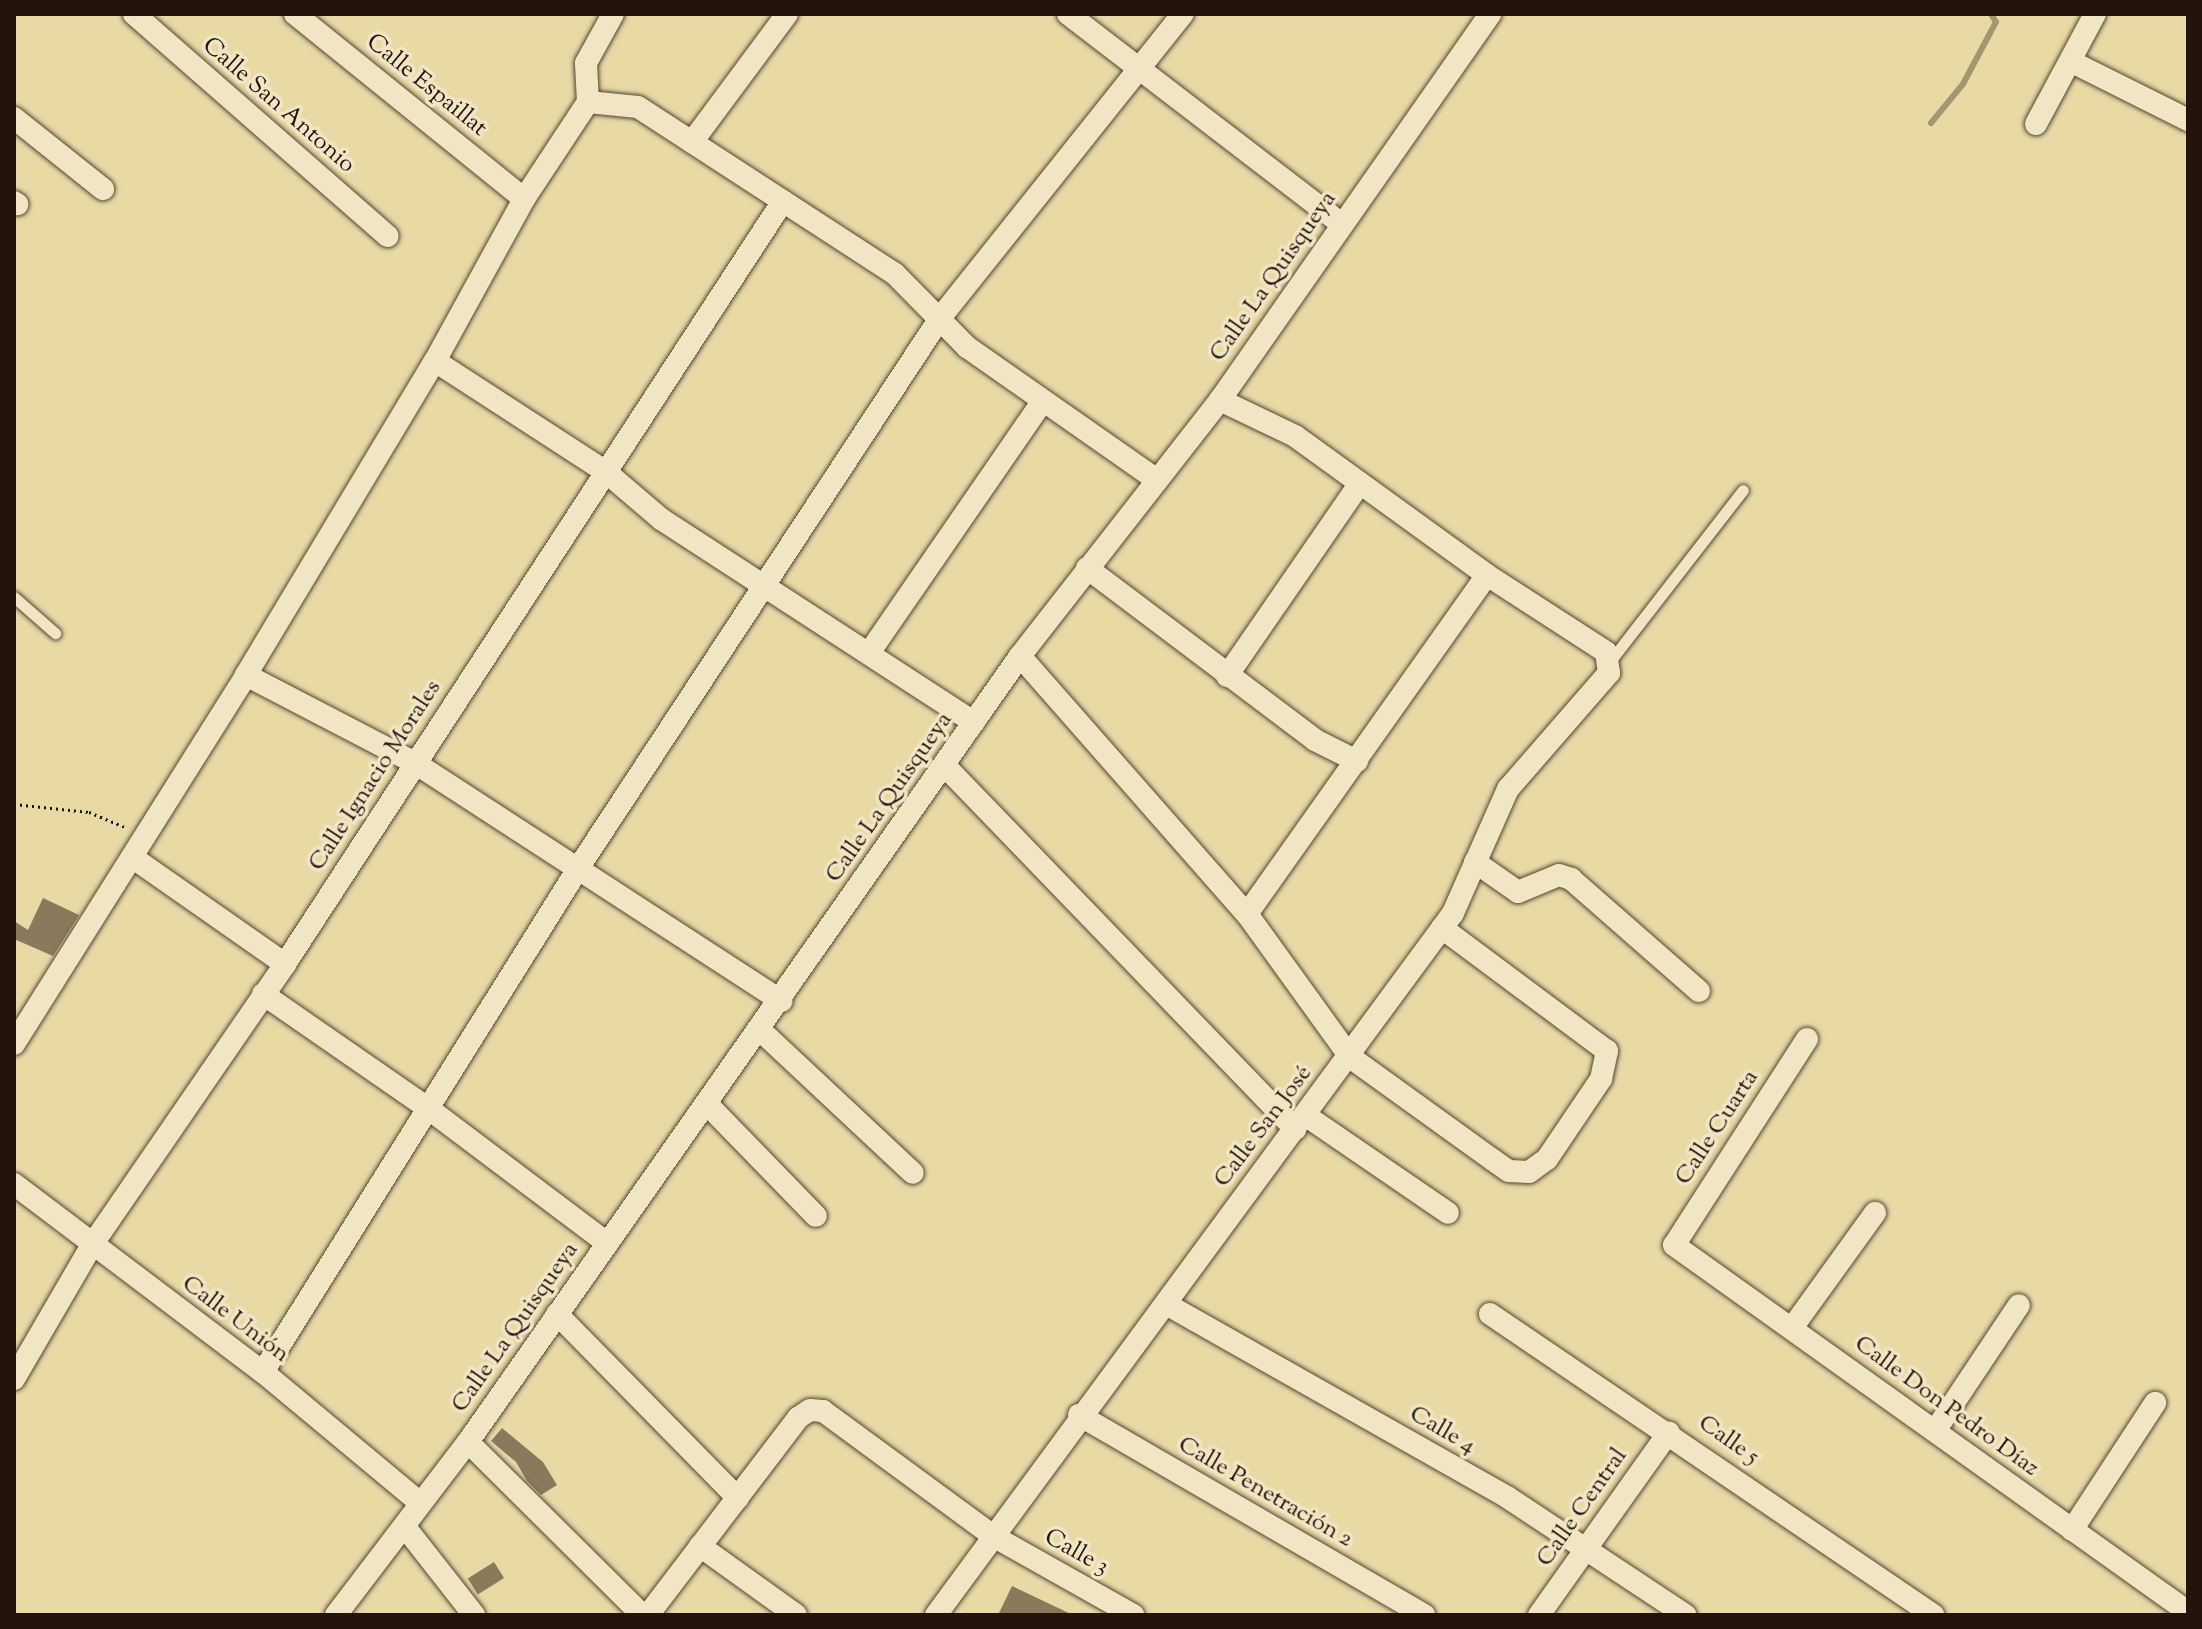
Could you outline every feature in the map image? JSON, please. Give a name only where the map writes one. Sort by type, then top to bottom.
[{"type":"street","name":"Calle San Antonio","points":[[134,14],[388,236]]},
{"type":"street","name":"Calle Espaillat","points":[[295,14],[524,199]]},
{"type":"street","points":[[14,1044],[246,675],[435,361],[524,199],[588,102],[586,63],[613,14]]},
{"type":"street","points":[[692,142],[787,14]]},
{"type":"street","points":[[1068,14],[1342,224]]},
{"type":"street","points":[[263,1372],[579,867],[940,318],[1141,72],[1183,14]]},
{"type":"street","name":"Calle La Quisqueya","points":[[336,1615],[468,1442],[782,1001],[1020,656],[1220,400],[1490,14]]},
{"type":"street","points":[[2036,124],[2072,62],[2095,14]]},
{"type":"street","points":[[2072,62],[2188,120]]},
{"type":"street","points":[[588,102],[638,107],[895,274],[967,347],[1157,480]]},
{"type":"street","points":[[14,118],[103,189]]},
{"type":"street","name":"Calle Ignacio Morales","points":[[14,1379],[92,1245],[285,964],[783,201]]},
{"type":"street","points":[[435,361],[606,472],[661,519],[974,722]]},
{"type":"street","points":[[1220,400],[1266,418],[1611,660]]},
{"type":"street","points":[[869,653],[1043,401]]},
{"type":"street","points":[[1227,676],[1360,483]]},
{"type":"street","points":[[1087,568],[1315,740],[1357,761]]},
{"type":"street","points":[[1247,914],[1487,575]]},
{"type":"street","points":[[1020,656],[1247,914],[1350,1057],[1509,1171],[1529,1172],[1547,1159],[1601,1079],[1607,1051],[1442,928]]},
{"type":"street","name":"Calle San José","points":[[936,1615],[1079,1415],[1166,1304],[1442,928],[1508,789],[1609,673],[1611,660]]},
{"type":"street","points":[[246,675],[415,763],[782,1001]]},
{"type":"street","points":[[944,765],[1300,1122],[1448,1213]]},
{"type":"street","points":[[132,857],[285,964]]},
{"type":"street","points":[[1475,862],[1518,892],[1559,875],[1571,879],[1699,991]]},
{"type":"street","points":[[263,994],[429,1109],[607,1243]]},
{"type":"street","points":[[760,1030],[913,1173]]},
{"type":"street","name":"Calle Cuarta","points":[[1674,1245],[1807,1039]]},
{"type":"street","points":[[707,1104],[816,1216]]},
{"type":"street","name":"Calle Unión","points":[[14,1184],[263,1372],[420,1503]]},
{"type":"street","points":[[1792,1328],[1875,1213]]},
{"type":"street","name":"Calle Don Pedro Díaz","points":[[1674,1245],[2188,1612]]},
{"type":"street","name":"Calle 4","points":[[1166,1304],[1587,1546],[1685,1615]]},
{"type":"street","points":[[1935,1431],[2019,1305]]},
{"type":"street","points":[[557,1314],[738,1498],[648,1615]]},
{"type":"street","name":"Calle 5","points":[[1490,1314],[1669,1432],[1933,1615]]},
{"type":"street","points":[[2072,1530],[2155,1403]]},
{"type":"street","name":"Calle 3","points":[[738,1498],[798,1418],[810,1410],[823,1411],[993,1536],[1133,1615]]},
{"type":"street","name":"Calle Penetración 2","points":[[1079,1415],[1424,1615]]},
{"type":"street","name":"Calle Central","points":[[1539,1615],[1669,1432]]},
{"type":"street","points":[[468,1442],[642,1615]]},
{"type":"street","points":[[405,1527],[474,1615]]},
{"type":"street","points":[[700,1546],[796,1615]]},
{"type":"lane","points":[[1611,660],[1743,490]]},
{"type":"lane","points":[[14,597],[55,633]]},
{"type":"path","points":[[14,804],[89,812],[145,836]]},
{"type":"building","points":[[43,898],[79,915],[53,956],[14,939],[14,921],[28,930]]},
{"type":"building","points":[[502,1428],[543,1462],[557,1485],[541,1495],[527,1481],[516,1462],[491,1441]]},
{"type":"building","points":[[494,1562],[504,1578],[478,1595],[468,1578]]},
{"type":"building","points":[[1012,1586],[1073,1615],[998,1615]]},
{"type":"waterway","points":[[1931,123],[1963,84],[1996,22],[1991,14]]}]
